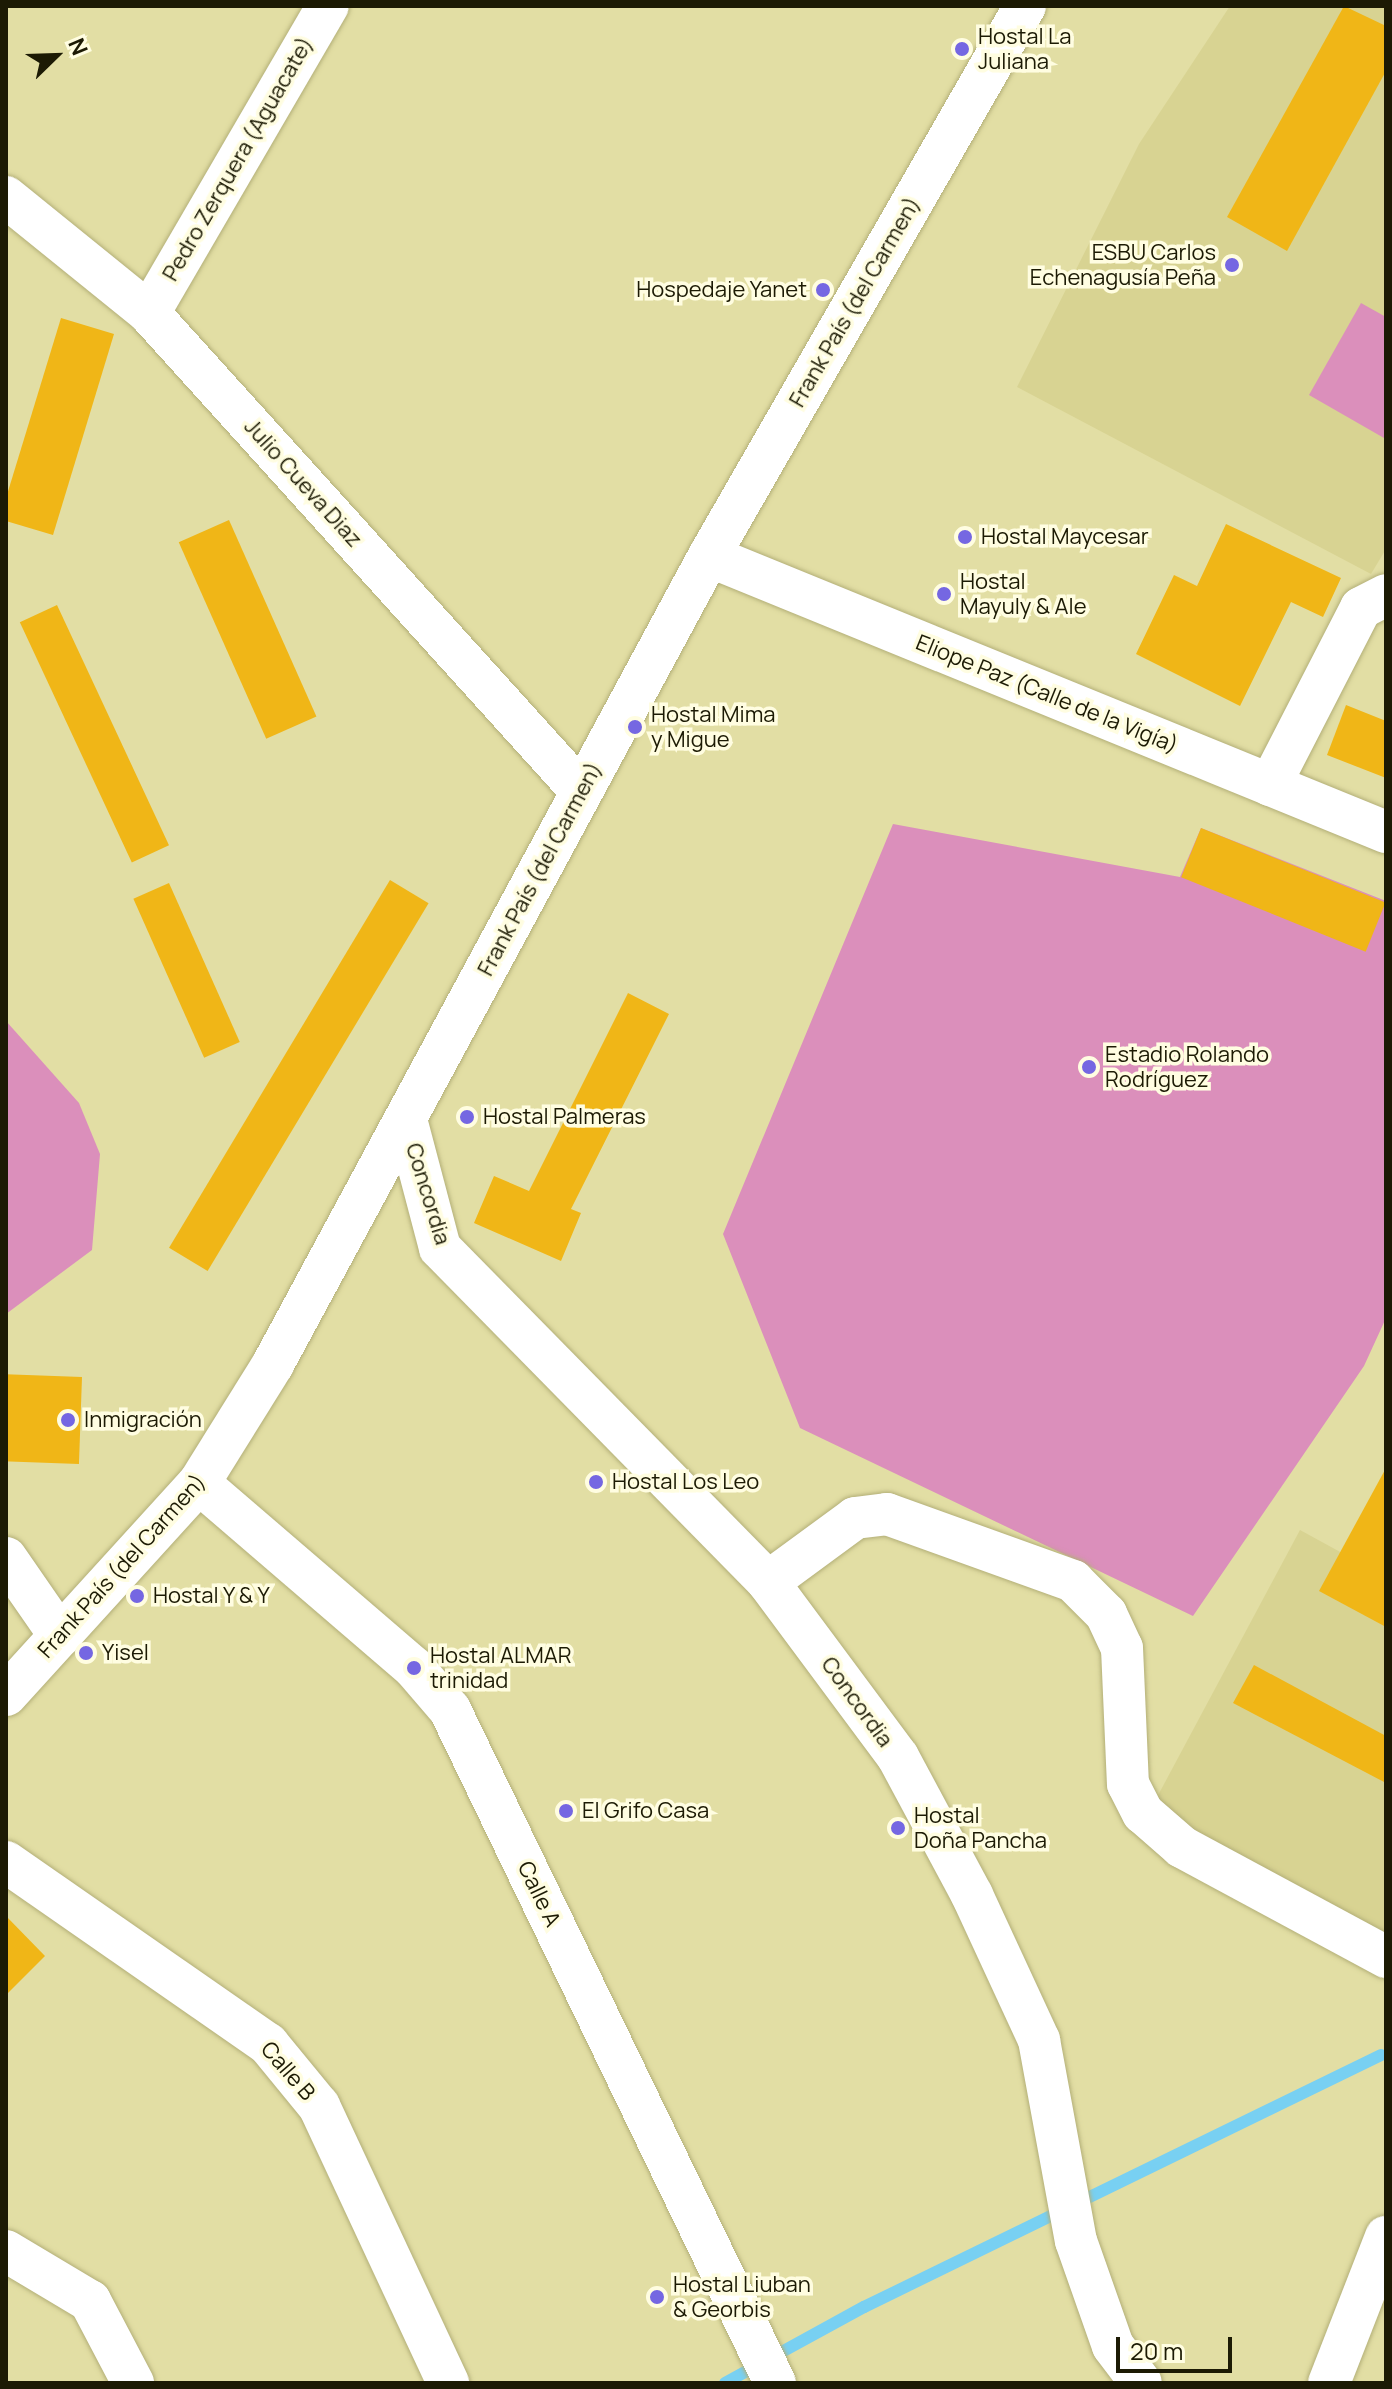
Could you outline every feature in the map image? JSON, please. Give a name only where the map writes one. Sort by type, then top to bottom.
[{"type":"street","name":"Pedro Zerquera (Aguacate)","points":[[149,313],[328,6]]},
{"type":"street","name":"Frank País (del Carmen)","points":[[6,1695],[199,1483],[407,1123],[581,791],[709,556],[1025,6]]},
{"type":"street","name":"Julio Cueva Diaz","points":[[6,197],[149,313],[581,791]]},
{"type":"street","name":"Eliope Paz (Calle de la Vigía)","points":[[709,556],[1386,832]]},
{"type":"street","points":[[1270,785],[1361,608],[1386,595]]},
{"type":"street","name":"Concordia","points":[[407,1123],[440,1248],[768,1582],[898,1757],[972,1895],[1039,2040],[1069,2183],[1076,2241],[1113,2346],[1141,2383]]},
{"type":"street","name":"Calle A","points":[[199,1483],[414,1668],[450,1710],[775,2383]]},
{"type":"street","points":[[768,1582],[855,1518],[887,1514],[1073,1581],[1106,1614],[1122,1648],[1128,1784],[1143,1813],[1182,1847],[1386,1957]]},
{"type":"street","points":[[6,1558],[60,1636]]},
{"type":"street","name":"Calle B","points":[[6,1862],[268,2044],[319,2106],[448,2383]]},
{"type":"street","points":[[1329,2383],[1386,2237]]},
{"type":"street","points":[[6,2251],[90,2301],[133,2383]]},
{"type":"shaded area","name":"ESBU Carlos Echenagusía Peña","points":[[1230,6],[1386,6],[1386,549],[1371,574],[1017,387],[1139,144]]},
{"type":"shaded area","points":[[1361,303],[1386,317],[1384,438],[1309,395]]},
{"type":"shaded area","name":"Estadio Rolando Rodríguez","points":[[893,824],[1180,877],[1201,828],[1386,901],[1386,1318],[1364,1366],[1193,1616],[800,1428],[723,1234]]},
{"type":"shaded area","points":[[6,1021],[79,1103],[100,1154],[92,1250],[6,1314]]},
{"type":"shaded area","points":[[1300,1530],[1386,1577],[1386,1944],[1148,1814]]},
{"type":"building","points":[[1344,6],[1386,26],[1386,71],[1287,251],[1227,217]]},
{"type":"building","points":[[61,318],[114,334],[53,535],[6,521],[6,498]]},
{"type":"building","points":[[229,520],[316,716],[266,739],[179,542]]},
{"type":"building","points":[[1226,524],[1341,578],[1323,617],[1291,602],[1240,706],[1136,654],[1174,575],[1197,586]]},
{"type":"building","points":[[57,605],[169,845],[132,862],[20,622]]},
{"type":"building","points":[[1346,705],[1386,721],[1386,778],[1327,755]]},
{"type":"building","points":[[1201,828],[1386,903],[1366,952],[1181,877]]},
{"type":"building","points":[[390,880],[429,903],[208,1271],[169,1248]]},
{"type":"building","points":[[169,883],[240,1042],[204,1058],[133,899]]},
{"type":"building","points":[[628,993],[669,1014],[571,1209],[581,1213],[561,1261],[474,1223],[494,1176],[529,1191]]},
{"type":"building","points":[[6,1374],[82,1377],[79,1464],[6,1461]]},
{"type":"building","points":[[1386,1468],[1386,1627],[1319,1591]]},
{"type":"building","points":[[1254,1665],[1386,1736],[1386,1783],[1233,1703]]},
{"type":"building","points":[[6,1916],[45,1956],[6,1995]]},
{"type":"waterway","points":[[725,2383],[864,2307],[1381,2055]]},
{"type":"place","name":"Hostal La Juliana","points":[[962,49]]},
{"type":"place","name":"ESBU Carlos Echenagusía Peña","points":[[1232,265]]},
{"type":"place","name":"Hospedaje Yanet","points":[[823,290]]},
{"type":"place","name":"Hostal Maycesar","points":[[965,537]]},
{"type":"place","name":"Hostal Mayuly & Ale","points":[[944,594]]},
{"type":"place","name":"Hostal Mima y Migue","points":[[635,727]]},
{"type":"place","name":"Estadio Rolando Rodríguez","points":[[1089,1067]]},
{"type":"place","name":"Hostal Palmeras","points":[[467,1117]]},
{"type":"place","name":"Inmigración","points":[[68,1420]]},
{"type":"place","name":"Hostal Los Leo","points":[[596,1482]]},
{"type":"place","name":"Hostal Y & Y","points":[[137,1596]]},
{"type":"place","name":"Yisel","points":[[86,1653]]},
{"type":"place","name":"Hostal ALMAR trinidad","points":[[414,1668]]},
{"type":"place","name":"El Grifo Casa","points":[[566,1811]]},
{"type":"place","name":"Hostal Doña Pancha","points":[[898,1828]]},
{"type":"place","name":"Hostal Liuban & Georbis","points":[[657,2297]]}]
